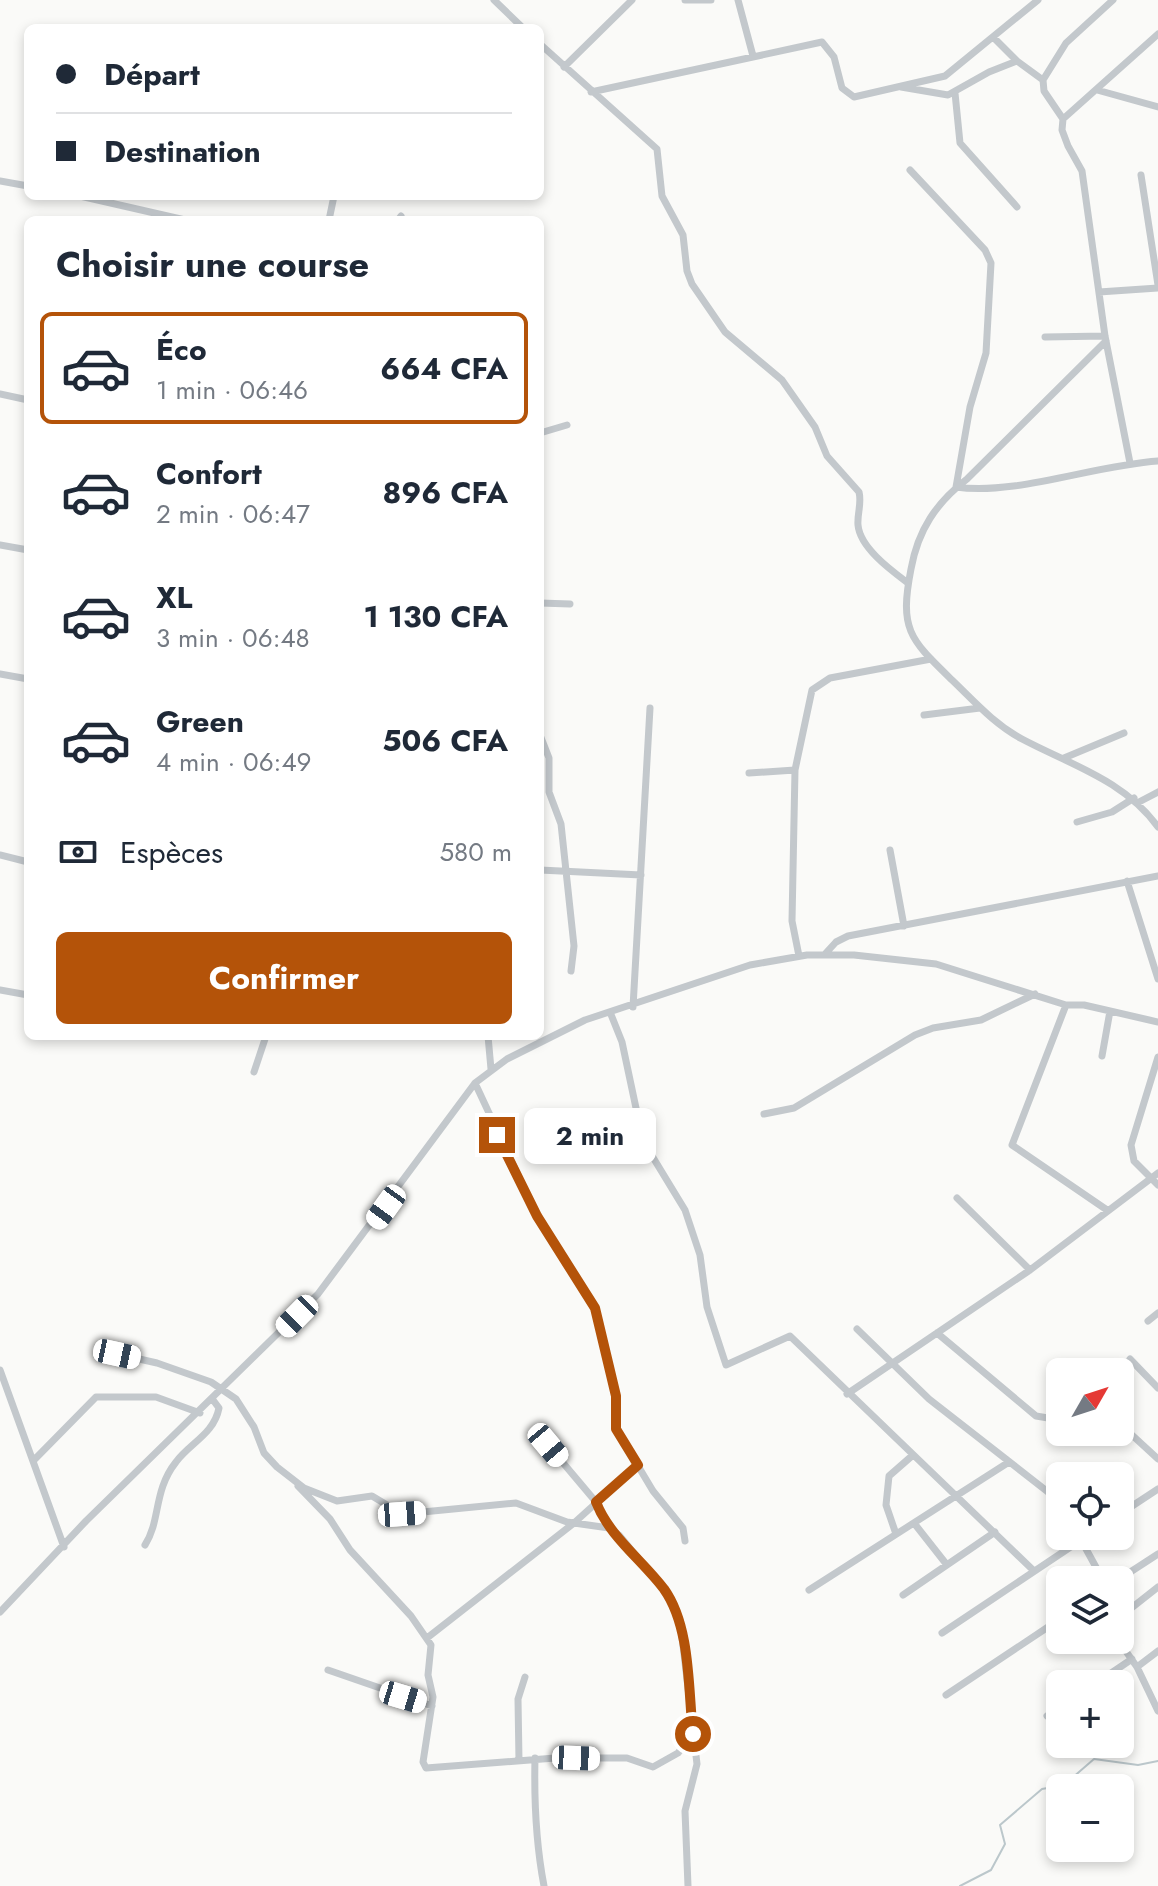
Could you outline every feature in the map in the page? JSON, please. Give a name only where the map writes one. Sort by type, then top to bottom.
[{"type":"street","points":[[494,0],[519,24]]},
{"type":"street","points":[[564,67],[632,0]]},
{"type":"street","points":[[685,0],[711,0]]},
{"type":"street","points":[[738,0],[753,56]]},
{"type":"street","points":[[591,92],[822,42],[830,48],[842,88],[849,97],[899,87],[945,76],[1038,0]]},
{"type":"street","points":[[1113,0],[1066,43],[1043,80],[1044,91],[1063,119],[1065,138],[1082,171],[1105,338],[1130,463]]},
{"type":"street","points":[[1063,119],[1158,34]]},
{"type":"street","points":[[994,38],[1017,61],[1043,80]]},
{"type":"street","points":[[544,48],[657,149],[662,196],[683,235],[687,271],[692,284],[725,332],[782,380],[815,427],[827,456],[859,492],[858,522],[862,535],[893,575],[908,583]]},
{"type":"street","points":[[899,87],[941,95],[955,93],[989,72],[1017,61]]},
{"type":"street","points":[[1097,90],[1158,107]]},
{"type":"street","points":[[955,93],[960,143],[1017,207]]},
{"type":"street","points":[[910,170],[985,250],[991,263],[988,342],[970,407],[956,487]]},
{"type":"street","points":[[1099,292],[1158,286],[1141,175]]},
{"type":"street","points":[[0,181],[24,185]]},
{"type":"street","points":[[98,200],[168,216]]},
{"type":"street","points":[[1045,337],[1105,338]]},
{"type":"street","points":[[1105,338],[944,496],[916,541],[908,583],[908,628],[931,659],[980,708],[1020,738],[1064,758],[1136,800],[1158,827]]},
{"type":"street","points":[[0,394],[24,399]]},
{"type":"street","points":[[544,432],[567,425]]},
{"type":"street","points":[[956,487],[990,490],[1130,463],[1158,461]]},
{"type":"street","points":[[0,545],[24,549]]},
{"type":"street","points":[[544,603],[570,604]]},
{"type":"street","points":[[799,956],[792,921],[795,770],[809,699],[818,683],[878,667],[931,659]]},
{"type":"street","points":[[0,674],[24,678]]},
{"type":"street","points":[[633,1007],[650,708]]},
{"type":"street","points":[[924,715],[980,708]]},
{"type":"street","points":[[1064,758],[1124,733]]},
{"type":"street","points":[[544,745],[549,758],[549,792],[561,824],[574,946],[571,971]]},
{"type":"street","points":[[749,773],[795,770]]},
{"type":"street","points":[[1077,822],[1112,812],[1158,792]]},
{"type":"street","points":[[890,850],[904,926]]},
{"type":"street","points":[[0,855],[24,861]]},
{"type":"street","points":[[544,870],[641,875]]},
{"type":"street","points":[[825,954],[841,938],[1158,876]]},
{"type":"street","points":[[1127,881],[1158,979]]},
{"type":"street","points":[[544,1040],[610,1012],[633,1007],[750,965],[825,954],[936,964],[1066,1005],[1158,1022]]},
{"type":"street","points":[[0,990],[24,994]]},
{"type":"street","points":[[764,1114],[794,1108],[915,1035],[933,1028],[981,1020],[1035,994]]},
{"type":"street","points":[[1066,1005],[1012,1145],[1107,1210]]},
{"type":"street","points":[[1102,1056],[1110,1011]]},
{"type":"street","points":[[610,1012],[622,1042],[643,1141],[685,1210],[700,1255],[707,1307],[725,1364],[730,1366],[790,1336],[1033,1570]]},
{"type":"street","points":[[254,1072],[262,1040]]},
{"type":"street","points":[[488,1040],[491,1069]]},
{"type":"street","points":[[0,1612],[86,1521],[200,1413],[333,1276],[475,1083],[491,1069],[544,1040]]},
{"type":"street","points":[[847,1394],[1030,1270],[1107,1210],[1156,1179],[1134,1161],[1131,1145],[1158,1057]]},
{"type":"street","points":[[475,1083],[537,1216],[595,1308],[616,1396],[616,1429],[683,1528],[685,1541]]},
{"type":"street","points":[[957,1198],[1030,1270]]},
{"type":"street","points":[[1148,1321],[1158,1313]]},
{"type":"street","points":[[857,1329],[929,1399],[1046,1490]]},
{"type":"street","points":[[937,1333],[1036,1416],[1046,1418]]},
{"type":"street","points":[[117,1354],[211,1382],[236,1399],[248,1416],[264,1453],[330,1519],[350,1550],[427,1638],[431,1645],[428,1675],[432,1706],[423,1762],[426,1768],[535,1758],[627,1758],[653,1767],[678,1753],[693,1734]]},
{"type":"street","points":[[1134,1363],[1158,1388]]},
{"type":"street","points":[[0,1370],[35,1459],[64,1547]]},
{"type":"street","points":[[35,1459],[96,1397],[156,1397],[200,1413]]},
{"type":"street","points":[[145,1545],[163,1484],[175,1463],[215,1423],[219,1408],[213,1400]]},
{"type":"street","points":[[1134,1437],[1158,1459]]},
{"type":"street","points":[[548,1445],[596,1502],[609,1528]]},
{"type":"street","points":[[896,1534],[886,1505],[889,1476],[913,1455]]},
{"type":"street","points":[[809,1590],[1009,1462]]},
{"type":"street","points":[[427,1638],[574,1523],[638,1465]]},
{"type":"street","points":[[296,1484],[337,1501],[372,1496],[402,1514],[456,1511],[501,1502],[516,1503],[574,1523],[609,1528],[619,1535],[665,1591],[680,1620],[697,1764],[685,1811],[688,1886]]},
{"type":"street","points":[[1134,1505],[1158,1489]]},
{"type":"street","points":[[914,1523],[947,1565]]},
{"type":"street","points":[[903,1595],[995,1532]]},
{"type":"street","points":[[942,1633],[1063,1550]]},
{"type":"street","points":[[1134,1570],[1158,1554]]},
{"type":"street","points":[[1134,1606],[1158,1587]]},
{"type":"street","points":[[946,1695],[1046,1628]]},
{"type":"street","points":[[1137,1667],[1158,1651]]},
{"type":"street","points":[[1128,1654],[1158,1711]]},
{"type":"street","points":[[1116,1670],[1132,1659]]},
{"type":"street","points":[[328,1670],[432,1706]]},
{"type":"street","points":[[519,1761],[518,1699],[525,1677]]},
{"type":"street","points":[[535,1758],[539,1831],[536,1847],[544,1886]]},
{"type":"waterway","points":[[960,1886],[991,1870],[1005,1844],[1000,1825],[1042,1789],[1064,1785],[1094,1759],[1138,1765],[1158,1761]]},
{"type":"route","points":[[497,1135],[537,1216],[595,1308],[616,1396],[616,1429],[638,1465],[596,1502],[609,1528],[619,1535],[665,1591],[680,1620],[693,1734]]}]
